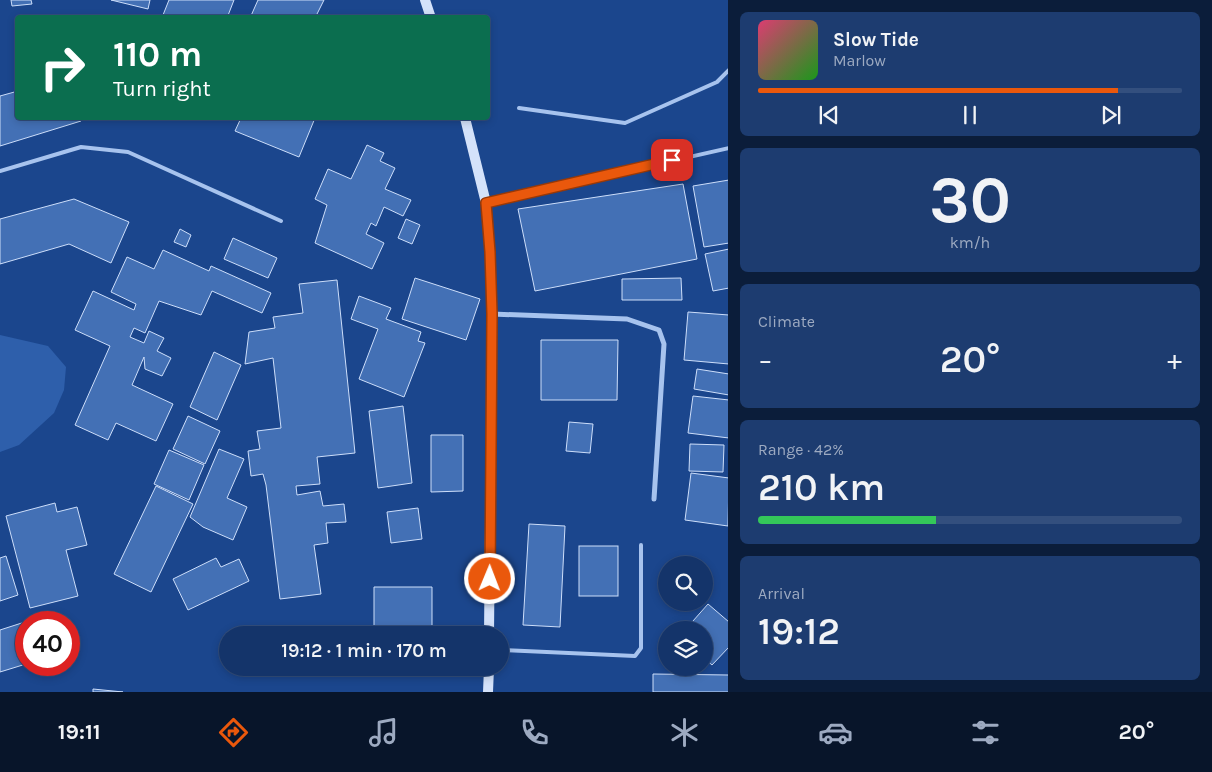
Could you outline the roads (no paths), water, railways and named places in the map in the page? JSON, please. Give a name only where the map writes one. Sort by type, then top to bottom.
[{"type":"street","points":[[425,0],[430,15]]},
{"type":"street","points":[[465,120],[486,203],[490,252],[492,314],[489,626]]},
{"type":"street","points":[[492,314],[627,320],[659,330],[664,344],[654,499]]},
{"type":"street","points":[[488,676],[488,692]]},
{"type":"lane","points":[[519,108],[625,124],[717,82],[728,70]]},
{"type":"lane","points":[[0,171],[82,147],[128,152],[281,221]]},
{"type":"lane","points":[[486,203],[728,148]]},
{"type":"lane","points":[[509,650],[635,656],[641,648],[641,545]]}]
